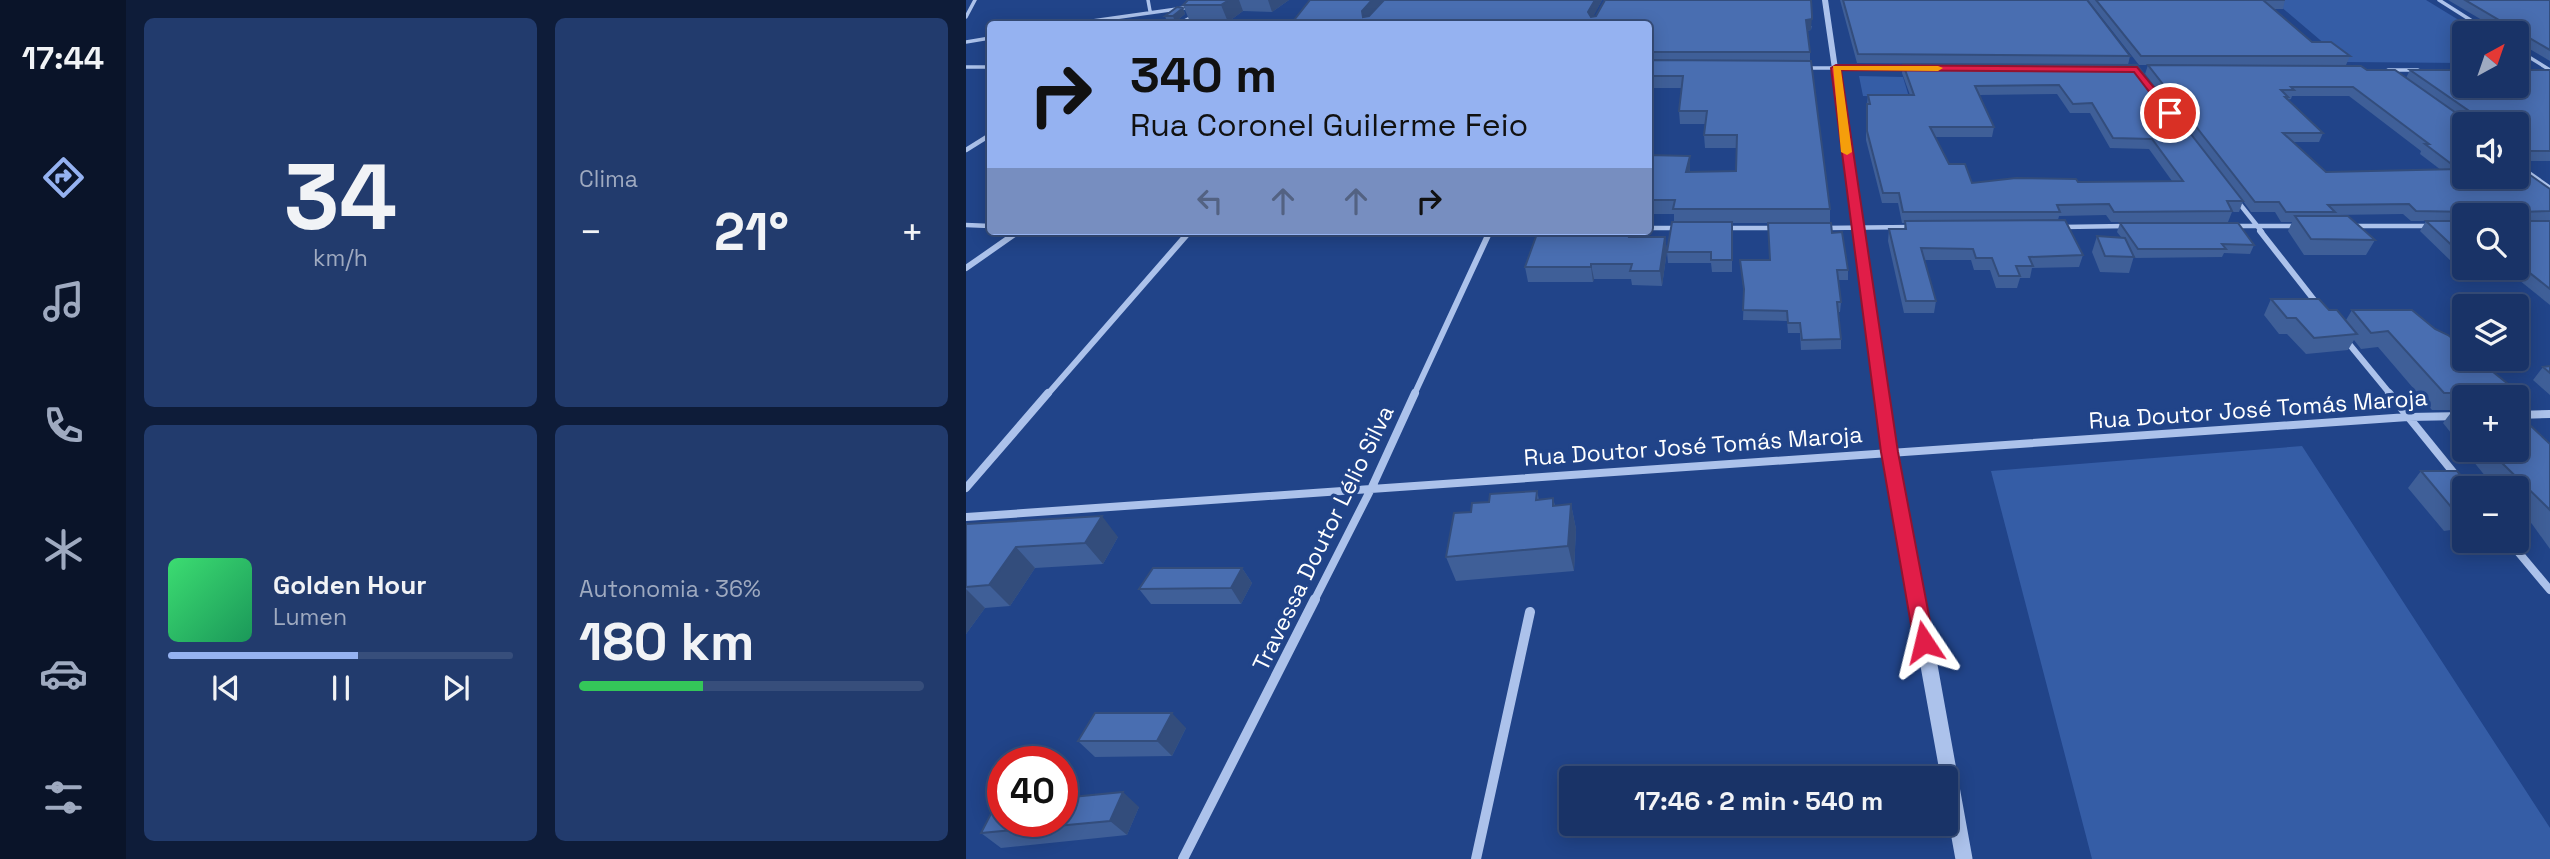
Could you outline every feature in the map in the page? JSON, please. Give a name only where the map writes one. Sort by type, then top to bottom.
[{"type":"street","points":[[966,18],[975,0]]},
{"type":"street","points":[[1148,0],[1150,11]]},
{"type":"street","points":[[1825,0],[1890,452],[1964,859]]},
{"type":"street","points":[[2439,0],[2472,21]]},
{"type":"street","points":[[1088,21],[1186,8],[1197,14],[1184,21]]},
{"type":"street","points":[[966,42],[987,38]]},
{"type":"street","points":[[2529,57],[2550,70]]},
{"type":"street","points":[[966,67],[987,67]]},
{"type":"street","points":[[1796,68],[1918,68]]},
{"type":"street","points":[[2398,78],[2386,70],[2425,70]]},
{"type":"street","points":[[2538,70],[2550,70]]},
{"type":"street","points":[[966,150],[987,137]]},
{"type":"street","points":[[2529,173],[2550,188]]},
{"type":"street","points":[[2230,192],[2323,311]]},
{"type":"street","points":[[966,225],[987,226]]},
{"type":"street","points":[[2051,227],[2133,226]]},
{"type":"street","points":[[2228,226],[2311,226]]},
{"type":"street","points":[[2339,226],[2436,226]]},
{"type":"street","points":[[1821,228],[1915,227]]},
{"type":"street","points":[[1652,228],[1688,228]]},
{"type":"street","points":[[1715,228],[1781,228]]},
{"type":"street","points":[[966,268],[1013,235]]},
{"type":"street","points":[[966,488],[1187,235]]},
{"type":"street","name":"Travessa Doutor Lélio Silva","points":[[1182,859],[1372,487],[1488,235]]},
{"type":"street","points":[[2340,332],[2456,476]]},
{"type":"street","points":[[2529,415],[2550,414]]},
{"type":"street","name":"Rua Doutor José Tomás Maroja","points":[[966,517],[1372,487],[2452,416]]},
{"type":"street","points":[[2520,553],[2550,590]]},
{"type":"street","points":[[1476,859],[1530,612]]},
{"type":"shaded area","points":[[2273,0],[2426,0],[2460,21],[2452,21],[2452,63],[2346,62]]},
{"type":"shaded area","points":[[1859,76],[1903,77],[1909,97],[1863,96]]},
{"type":"shaded area","points":[[2302,446],[2550,828],[2550,859],[2092,859],[1991,471]]},
{"type":"building","points":[[1188,0],[1229,0],[1221,5],[1183,5]]},
{"type":"building","points":[[1310,0],[1372,0],[1362,11],[1363,17],[1369,16],[1384,0],[1595,0],[1588,12],[1591,17],[1596,16],[1605,0],[1811,0],[1812,19],[1806,20],[1810,52],[1652,52],[1652,21],[1293,21]]},
{"type":"building","points":[[1843,0],[2087,0],[2130,56],[1858,54]]},
{"type":"building","points":[[2096,0],[2263,0],[2312,42],[2331,42],[2350,56],[2141,56]]},
{"type":"building","points":[[2465,0],[2550,0],[2550,50],[2529,38],[2529,21],[2501,21]]},
{"type":"building","points":[[1177,7],[1183,8],[1173,16],[1165,16]]},
{"type":"building","points":[[1652,60],[1811,61],[1830,209],[1673,209],[1675,200],[1652,200],[1652,155],[1690,156],[1686,172],[1736,171],[1737,135],[1704,135],[1707,111],[1679,111],[1683,76],[1652,76]]},
{"type":"building","points":[[1903,64],[2137,65],[2243,201],[2227,201],[2232,211],[2114,212],[2109,204],[2057,205],[2060,212],[1903,212],[1899,193],[1883,193],[1867,131],[1867,104],[1870,104],[1868,95],[1914,95]],"holes":[[[2059,85],[2073,104],[2092,103],[2113,138],[2152,139],[2183,181],[2078,182],[2076,179],[2016,178],[1972,183],[1965,164],[1949,164],[1930,127],[1994,127],[1975,86]]]},
{"type":"building","points":[[2148,65],[2361,66],[2367,70],[2395,70],[2455,112],[2452,112],[2452,164],[2353,87],[2291,87],[2294,90],[2281,90],[2323,133],[2283,133],[2326,172],[2452,169],[2452,189],[2529,189],[2529,174],[2550,189],[2550,211],[2529,212],[2529,203],[2452,203],[2452,212],[2416,211],[2409,204],[2328,205],[2335,212],[2286,212],[2279,202],[2255,202]]},
{"type":"building","points":[[2410,70],[2452,70],[2452,98],[2529,98],[2529,70],[2550,70],[2550,151],[2529,151],[2529,112],[2471,112]]},
{"type":"building","points":[[2295,216],[2348,216],[2375,240],[2311,239]]},
{"type":"building","points":[[2065,220],[2083,255],[2029,257],[2033,266],[2016,266],[2020,276],[1999,276],[1992,258],[1976,258],[1973,249],[1921,248],[1936,301],[1906,301],[1889,229],[1906,229],[1905,221]]},
{"type":"building","points":[[2426,221],[2452,221],[2452,246]]},
{"type":"building","points":[[2529,221],[2550,221],[2550,289],[2529,272]]},
{"type":"building","points":[[1672,222],[1732,222],[1732,260],[1711,260],[1711,252],[1667,252]]},
{"type":"building","points":[[1768,223],[1831,223],[1832,233],[1842,232],[1848,270],[1837,270],[1841,302],[1837,302],[1841,339],[1802,340],[1800,323],[1788,323],[1787,311],[1743,310],[1744,289],[1740,260],[1770,260]]},
{"type":"building","points":[[2120,223],[2238,223],[2254,245],[2222,244],[2226,249],[2138,249]]},
{"type":"building","points":[[1537,235],[1665,237],[1660,271],[1630,271],[1632,264],[1525,267]]},
{"type":"building","points":[[2097,236],[2125,238],[2134,257],[2105,256]]},
{"type":"building","points":[[2271,299],[2319,299],[2329,310],[2337,310],[2357,334],[2314,338],[2296,318],[2287,318]]},
{"type":"building","points":[[2352,310],[2412,310],[2435,329],[2452,338],[2452,371],[2492,371],[2508,384],[2452,385],[2452,393],[2444,393],[2388,331],[2371,333]]},
{"type":"building","points":[[2529,424],[2550,444],[2550,510],[2529,489],[2529,476],[2515,476],[2501,462],[2529,462]]},
{"type":"building","points":[[2421,471],[2457,471],[2461,476],[2452,476],[2452,508]]},
{"type":"building","points":[[1537,491],[1536,500],[1553,498],[1553,506],[1571,504],[1568,546],[1446,557],[1454,513],[1471,512],[1472,503],[1489,502],[1490,494]]},
{"type":"building","points":[[1102,516],[1085,543],[1016,547],[989,585],[966,587],[966,524]]},
{"type":"building","points":[[1153,568],[1242,568],[1231,588],[1139,589]]},
{"type":"building","points":[[1095,713],[1172,713],[1157,741],[1078,741]]},
{"type":"building","points":[[1123,792],[1110,821],[1078,824],[1078,796]]},
{"type":"building","points":[[987,821],[987,832],[981,833]]},
{"type":"slow traffic","points":[[1847,152],[1836,68],[1938,68]]},
{"type":"route","points":[[1924,642],[1890,452],[1837,91],[1836,68],[2137,69],[2170,113]]}]
